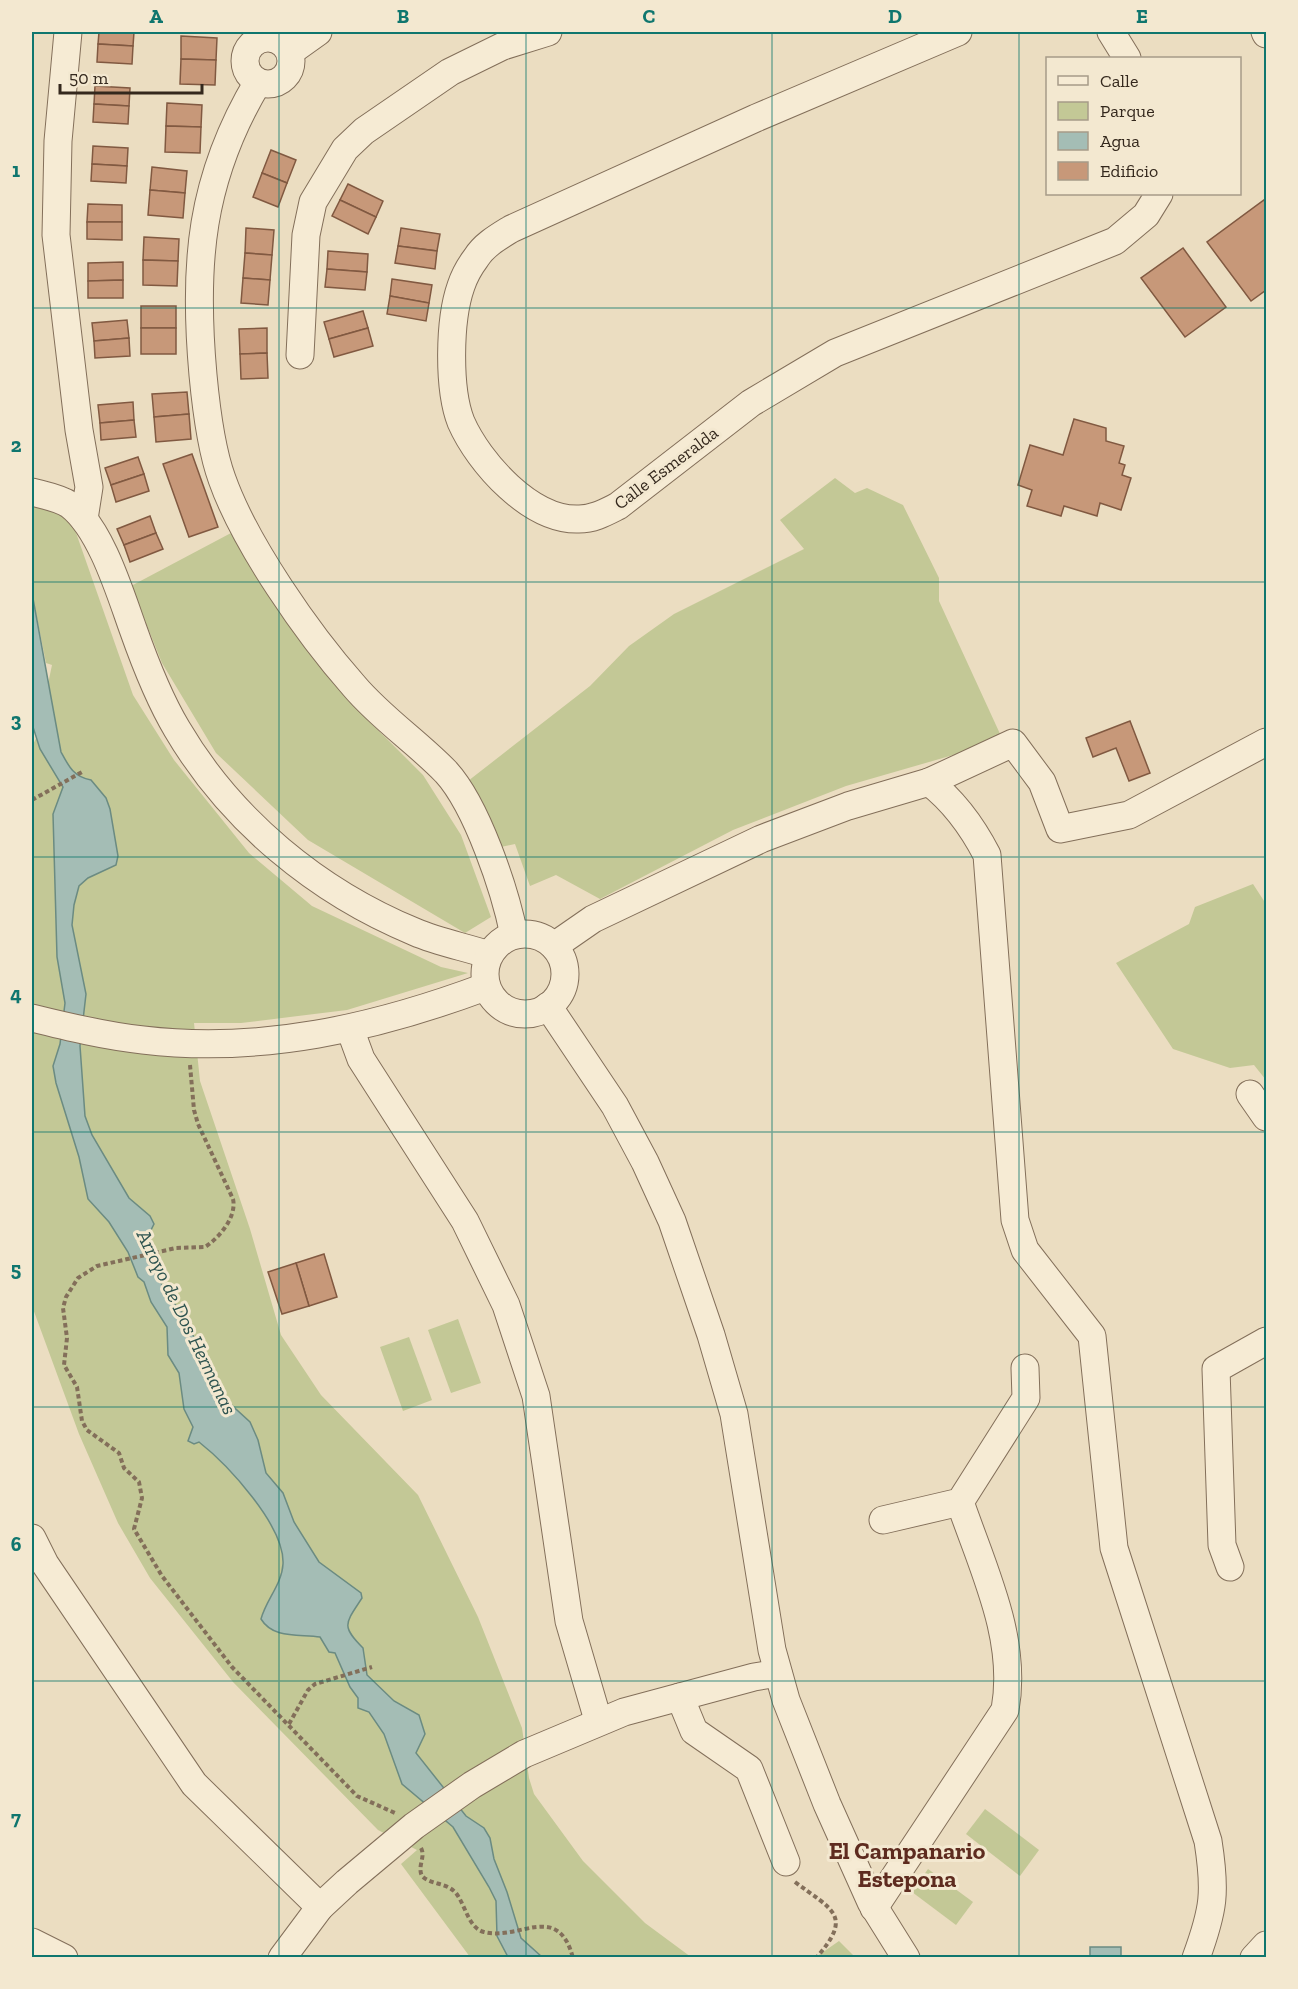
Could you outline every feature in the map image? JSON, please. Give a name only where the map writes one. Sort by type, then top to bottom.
[{"type":"street","points":[[68,32],[58,141],[56,235],[79,430],[89,487],[84,519]]},
{"type":"street","points":[[290,52],[318,32]]},
{"type":"street","points":[[300,355],[306,235],[313,202],[345,149],[364,131],[450,72],[503,46],[548,32]]},
{"type":"street","name":"Calle Esmeralda","points":[[958,32],[756,118],[511,229],[492,241],[477,256],[460,286],[453,333],[453,388],[461,422],[493,474],[519,495],[560,517],[580,519],[601,515],[618,506],[751,404],[835,353],[1115,241],[1146,215],[1158,195]]},
{"type":"street","points":[[1111,32],[1126,57]]},
{"type":"street","points":[[252,37],[274,38],[290,52],[290,68],[281,80],[273,84],[258,82],[252,77],[245,64],[252,37]]},
{"type":"street","points":[[258,82],[237,117],[214,180],[203,225],[199,327],[206,401],[221,479],[250,539],[311,632],[355,688],[448,774],[477,825],[507,899],[514,935]]},
{"type":"street","points":[[32,492],[69,504],[84,519],[112,569],[134,632],[177,729],[226,795],[277,849],[329,889],[416,933],[489,955]]},
{"type":"street","points":[[554,946],[593,919],[761,838],[848,806],[929,782],[1013,743],[1042,782],[1060,829],[1129,815],[1266,742]]},
{"type":"street","points":[[929,782],[949,798],[976,834],[987,855],[1015,1220],[1025,1250],[1092,1336],[1114,1548],[1208,1841],[1214,1877],[1211,1916],[1196,1958]]},
{"type":"street","points":[[532,934],[554,946],[561,957],[564,982],[560,994],[548,1006],[530,1014],[517,1014],[496,1002],[485,987],[485,968],[489,955],[496,945],[514,935],[532,934]]},
{"type":"street","points":[[32,1018],[99,1034],[189,1044],[253,1042],[317,1036],[350,1029],[420,1011],[485,987]]},
{"type":"street","points":[[548,1006],[615,1106],[645,1162],[672,1221],[711,1335],[734,1414],[778,1673],[827,1804],[874,1908],[906,1958]]},
{"type":"street","points":[[350,1029],[361,1059],[465,1221],[506,1305],[536,1396],[569,1621],[598,1720]]},
{"type":"street","points":[[1250,1094],[1266,1117]]},
{"type":"street","points":[[1230,1567],[1222,1545],[1216,1369],[1266,1341]]},
{"type":"street","points":[[883,1520],[960,1502],[1026,1398],[1025,1368]]},
{"type":"street","points":[[874,1908],[1005,1710],[1010,1685],[1009,1658],[999,1616],[960,1502]]},
{"type":"street","points":[[32,1538],[45,1564],[194,1784],[320,1907]]},
{"type":"street","points":[[282,1958],[320,1907],[411,1828],[472,1785],[524,1754],[598,1720],[680,1696],[778,1673]]},
{"type":"street","points":[[680,1696],[694,1731],[749,1769],[786,1862]]},
{"type":"street","points":[[32,1942],[63,1958]]},
{"type":"street","points":[[1254,1958],[1266,1944]]},
{"type":"path","points":[[32,801],[82,772]]},
{"type":"path","points":[[189,1044],[194,1110],[233,1199],[233,1210],[228,1223],[205,1247],[176,1248],[97,1266],[78,1278],[66,1297],[63,1308],[67,1338],[64,1365],[77,1387],[82,1421],[95,1437],[119,1453],[124,1468],[139,1482],[142,1498],[134,1529],[162,1575],[232,1667],[357,1796],[391,1810],[411,1828],[423,1851],[420,1868],[422,1876],[454,1891],[476,1927],[485,1932],[540,1926],[558,1931],[569,1943],[573,1958]]},
{"type":"path","points":[[289,1724],[308,1690],[323,1680],[372,1667]]},
{"type":"path","points":[[786,1862],[786,1876],[825,1905],[835,1916],[837,1923],[833,1938],[816,1958]]},
{"type":"green space","points":[[835,478],[855,493],[867,488],[903,505],[939,578],[939,601],[1001,736],[974,749],[846,786],[733,830],[600,899],[556,875],[530,886],[515,844],[501,847],[468,781],[590,686],[629,646],[674,614],[804,549],[780,520]]},
{"type":"green space","points":[[32,501],[68,510],[133,695],[174,760],[249,853],[312,906],[441,967],[468,973],[347,1010],[241,1023],[194,1023],[200,1081],[250,1229],[281,1335],[321,1395],[418,1495],[478,1617],[522,1728],[529,1778],[534,1794],[583,1861],[645,1923],[691,1957],[470,1957],[401,1864],[417,1850],[378,1830],[233,1682],[150,1578],[118,1523],[79,1434],[32,1306],[32,747],[37,736],[52,665],[46,663],[32,593]]},
{"type":"green space","points":[[231,533],[297,637],[370,722],[423,775],[461,835],[491,917],[465,933],[308,840],[216,753],[162,663],[131,586]]},
{"type":"green space","points":[[1253,884],[1266,904],[1266,1080],[1254,1065],[1230,1068],[1173,1049],[1116,963],[1189,924],[1195,907]]},
{"type":"green space","points":[[458,1319],[481,1383],[451,1393],[428,1330]]},
{"type":"green space","points":[[409,1337],[432,1400],[403,1411],[380,1347]]},
{"type":"green space","points":[[985,1809],[1039,1850],[1020,1876],[966,1834]]},
{"type":"green space","points":[[928,1869],[973,1902],[956,1925],[912,1892]]},
{"type":"green space","points":[[839,1941],[855,1957],[816,1957]]},
{"type":"water","name":"Arroyo de Dos Hermanas","points":[[32,593],[61,752],[73,770],[80,776],[91,780],[106,798],[118,856],[116,865],[88,878],[79,886],[72,925],[86,994],[80,1046],[85,1116],[92,1135],[129,1198],[150,1216],[154,1224],[149,1234],[148,1247],[151,1267],[172,1301],[188,1319],[192,1334],[202,1349],[225,1399],[250,1422],[258,1440],[266,1473],[283,1493],[294,1522],[319,1562],[361,1593],[362,1598],[348,1624],[351,1635],[363,1648],[367,1675],[394,1701],[419,1715],[425,1734],[416,1753],[466,1816],[484,1828],[490,1838],[494,1859],[521,1938],[542,1957],[508,1957],[497,1936],[496,1901],[489,1887],[453,1827],[402,1784],[384,1734],[369,1712],[358,1708],[358,1698],[350,1687],[335,1653],[329,1652],[320,1637],[279,1633],[272,1630],[261,1619],[282,1571],[281,1549],[275,1532],[265,1514],[224,1465],[199,1442],[194,1444],[188,1441],[193,1427],[184,1409],[179,1373],[168,1355],[167,1327],[151,1302],[144,1282],[138,1277],[128,1252],[109,1222],[88,1199],[79,1157],[53,1066],[60,1044],[65,1003],[57,957],[53,814],[63,787],[40,749],[32,724]]},
{"type":"water","points":[[1090,1947],[1121,1947],[1121,1957],[1090,1957]]},
{"type":"building","points":[[99,32],[134,32],[133,46],[98,44]]},
{"type":"building","points":[[181,36],[217,38],[216,60],[181,59]]},
{"type":"building","points":[[98,44],[133,46],[132,64],[97,62]]},
{"type":"building","points":[[181,59],[216,60],[215,85],[180,84]]},
{"type":"building","points":[[95,86],[130,88],[129,106],[94,104]]},
{"type":"building","points":[[167,103],[202,105],[201,127],[166,126]]},
{"type":"building","points":[[94,104],[129,106],[128,124],[93,122]]},
{"type":"building","points":[[166,126],[201,127],[200,153],[165,152]]},
{"type":"building","points":[[93,146],[128,148],[127,166],[92,164]]},
{"type":"building","points":[[271,150],[296,160],[287,183],[262,173]]},
{"type":"building","points":[[92,164],[127,166],[126,183],[91,181]]},
{"type":"building","points":[[152,167],[187,171],[185,193],[150,190]]},
{"type":"building","points":[[262,173],[287,183],[278,207],[253,197]]},
{"type":"building","points":[[348,184],[383,201],[376,217],[340,200]]},
{"type":"building","points":[[150,190],[185,193],[183,218],[148,215]]},
{"type":"building","points":[[340,200],[376,217],[368,234],[332,216]]},
{"type":"building","points":[[1264,200],[1266,204],[1266,290],[1251,301],[1207,242]]},
{"type":"building","points":[[88,204],[122,205],[122,222],[87,222]]},
{"type":"building","points":[[87,222],[122,222],[122,240],[87,239]]},
{"type":"building","points":[[246,228],[274,230],[272,255],[245,253]]},
{"type":"building","points":[[401,228],[440,234],[437,251],[398,246]]},
{"type":"building","points":[[144,237],[179,239],[178,261],[143,260]]},
{"type":"building","points":[[398,246],[437,251],[435,269],[395,263]]},
{"type":"building","points":[[1183,248],[1226,307],[1185,337],[1141,278]]},
{"type":"building","points":[[328,251],[368,254],[367,272],[327,269]]},
{"type":"building","points":[[245,253],[272,255],[270,280],[243,278]]},
{"type":"building","points":[[143,260],[178,261],[177,286],[143,285]]},
{"type":"building","points":[[123,262],[123,280],[88,281],[88,263]]},
{"type":"building","points":[[327,269],[367,272],[365,290],[325,287]]},
{"type":"building","points":[[243,278],[270,280],[268,305],[241,303]]},
{"type":"building","points":[[392,279],[432,285],[429,303],[390,296]]},
{"type":"building","points":[[123,280],[123,298],[88,298],[88,281]]},
{"type":"building","points":[[390,296],[429,303],[426,321],[387,314]]},
{"type":"building","points":[[141,306],[176,306],[176,328],[141,328]]},
{"type":"building","points":[[363,311],[368,328],[329,339],[324,322]]},
{"type":"building","points":[[127,320],[129,338],[94,341],[92,323]]},
{"type":"building","points":[[141,328],[176,328],[176,354],[141,354]]},
{"type":"building","points":[[267,328],[267,353],[240,354],[239,329]]},
{"type":"building","points":[[368,328],[373,346],[334,357],[329,339]]},
{"type":"building","points":[[129,338],[130,356],[95,358],[94,341]]},
{"type":"building","points":[[267,353],[268,378],[241,379],[240,354]]},
{"type":"building","points":[[187,392],[189,414],[154,417],[152,394]]},
{"type":"building","points":[[133,402],[134,420],[100,423],[98,405]]},
{"type":"building","points":[[189,414],[191,439],[156,442],[154,417]]},
{"type":"building","points":[[1074,419],[1106,428],[1106,441],[1124,446],[1119,463],[1125,465],[1122,475],[1131,478],[1121,510],[1100,503],[1097,516],[1064,506],[1061,516],[1027,506],[1032,490],[1018,485],[1030,445],[1063,455]]},
{"type":"building","points":[[134,420],[136,437],[101,440],[100,423]]},
{"type":"building","points":[[192,454],[218,527],[189,537],[163,464]]},
{"type":"building","points":[[138,457],[144,474],[111,485],[105,468]]},
{"type":"building","points":[[144,474],[149,491],[116,502],[111,485]]},
{"type":"building","points":[[150,516],[156,533],[124,545],[117,529]]},
{"type":"building","points":[[156,533],[163,549],[130,562],[124,545]]},
{"type":"building","points":[[1130,721],[1150,773],[1129,781],[1116,748],[1093,757],[1086,738]]},
{"type":"building","points":[[324,1254],[337,1297],[309,1306],[296,1263]]},
{"type":"building","points":[[296,1263],[309,1306],[282,1314],[268,1272]]},
{"type":"district","name":"El Campanario Estepona","points":[[907,1864]]}]
